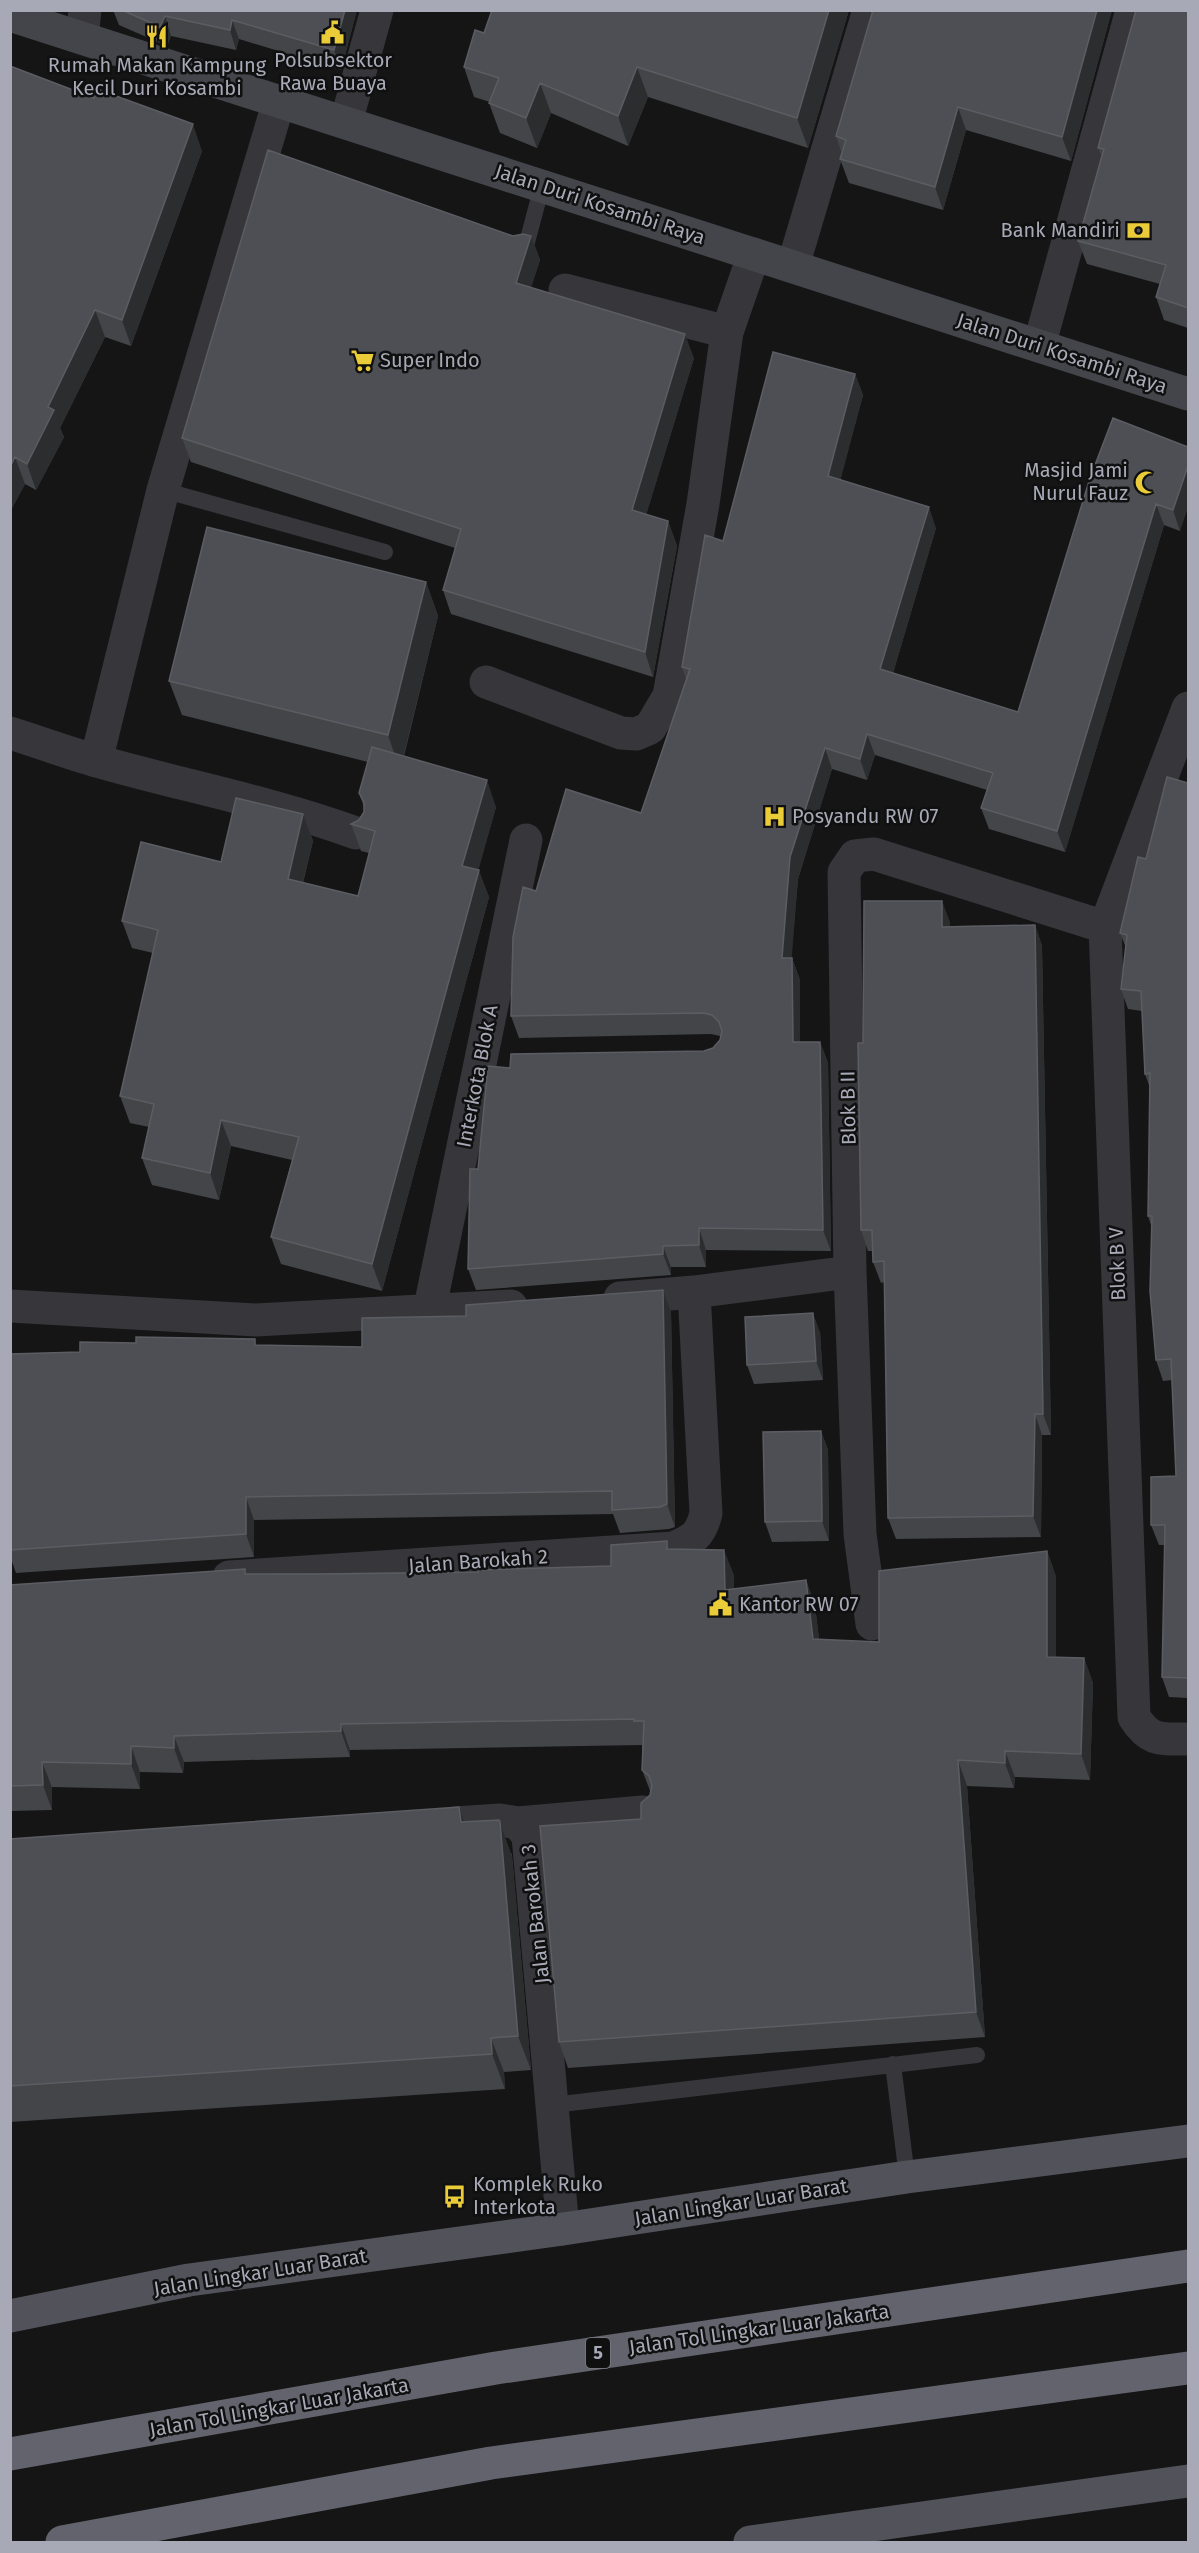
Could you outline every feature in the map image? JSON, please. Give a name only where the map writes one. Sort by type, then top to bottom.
[{"type":"highway","name":"Jalan Tol Lingkar Luar Jakarta","points":[[10,2454],[496,2368],[1188,2266]]},
{"type":"highway","points":[[62,2542],[491,2463],[1188,2368]]},
{"type":"main road","name":"Jalan Duri Kosambi Raya","points":[[10,15],[84,24],[279,101],[1188,394]]},
{"type":"main road","name":"Jalan Lingkar Luar Barat","points":[[10,2316],[189,2280],[563,2229],[907,2177],[1188,2141]]},
{"type":"main road","points":[[750,2542],[1188,2481]]},
{"type":"street","points":[[346,122],[377,10]]},
{"type":"street","points":[[793,266],[869,10]]},
{"type":"street","points":[[1039,346],[1132,10]]},
{"type":"street","points":[[96,761],[163,490],[269,157],[279,101]]},
{"type":"street","points":[[486,682],[621,733],[636,734],[650,728],[669,696],[703,504],[727,332],[754,254]]},
{"type":"street","points":[[565,290],[727,332]]},
{"type":"street","name":"Blok B V","points":[[1188,708],[1179,761],[1105,927],[1134,1717],[1144,1732],[1158,1739],[1188,1739]]},
{"type":"street","points":[[10,733],[96,761],[217,790],[312,817],[356,833]]},
{"type":"street","name":"Interkota Blok A","points":[[429,1312],[526,840]]},
{"type":"street","name":"Blok B II","points":[[872,1624],[860,1534],[850,1272],[844,872],[855,856],[874,854],[1105,927]]},
{"type":"street","points":[[482,1057],[517,1057]]},
{"type":"street","points":[[590,1300],[694,1292],[850,1272]]},
{"type":"street","name":"Jalan Barokah 2","points":[[200,1579],[673,1548],[690,1542],[702,1532],[706,1514],[694,1292]]},
{"type":"street","points":[[10,1306],[256,1320],[544,1304]]},
{"type":"street","points":[[518,1823],[643,1812]]},
{"type":"street","name":"Jalan Barokah 3","points":[[428,1825],[500,1820],[518,1823],[528,1836],[563,2229]]},
{"type":"lane","points":[[503,243],[525,250],[542,186]]},
{"type":"lane","points":[[163,490],[385,552]]},
{"type":"lane","points":[[553,2105],[977,2055]]},
{"type":"lane","points":[[893,2064],[907,2177]]},
{"type":"building","points":[[122,10],[345,10],[334,50],[232,20],[230,30],[165,16],[160,27]]},
{"type":"building","points":[[492,10],[829,10],[797,118],[637,67],[618,116],[540,83],[526,118],[489,103],[499,78],[464,67],[475,30],[484,33]]},
{"type":"building","points":[[873,10],[1097,10],[1062,137],[958,107],[935,187],[840,159],[846,140],[836,136]]},
{"type":"building","points":[[1136,10],[1188,10],[1188,308],[1156,297],[1166,265],[1078,241],[1104,149],[1098,148]]},
{"type":"building","points":[[10,66],[94,98],[97,89],[193,124],[122,320],[95,310],[48,407],[54,410],[27,464],[15,457],[10,467]]},
{"type":"building","points":[[268,150],[513,236],[523,234],[531,236],[516,283],[685,334],[632,510],[668,521],[645,652],[443,590],[461,529],[182,438]]},
{"type":"building","points":[[773,352],[855,374],[828,476],[929,507],[880,669],[1018,712],[1090,478],[1113,418],[1188,447],[1188,466],[1173,510],[1156,504],[1057,831],[981,808],[993,773],[867,734],[860,759],[825,748],[790,857],[782,958],[792,958],[793,1042],[820,1042],[823,1230],[699,1228],[699,1245],[663,1246],[663,1254],[468,1269],[470,1169],[478,1169],[488,1066],[510,1068],[511,1054],[704,1051],[713,1048],[720,1040],[722,1031],[719,1022],[712,1015],[703,1013],[511,1016],[513,937],[523,887],[536,891],[566,789],[641,813],[690,669],[682,667],[705,535],[723,541]]},
{"type":"building","points":[[207,527],[426,582],[388,735],[169,681]]},
{"type":"building","points":[[372,747],[487,780],[462,866],[479,870],[372,1264],[271,1237],[299,1137],[221,1120],[210,1173],[142,1158],[154,1104],[120,1096],[158,930],[122,921],[141,842],[221,862],[236,798],[303,814],[288,879],[358,896],[375,831],[351,824],[359,820],[364,812],[364,802],[359,793]]},
{"type":"building","points":[[1167,777],[1188,783],[1188,1678],[1162,1677],[1165,1525],[1151,1525],[1151,1477],[1176,1476],[1171,1359],[1156,1360],[1150,1291],[1152,1216],[1148,1216],[1150,1073],[1145,1074],[1141,991],[1121,989],[1127,935],[1120,933],[1138,857],[1146,859]]},
{"type":"building","points":[[864,901],[942,901],[942,927],[1035,925],[1043,1414],[1035,1414],[1033,1516],[888,1518],[884,1261],[873,1262],[872,1230],[861,1230],[858,1043],[863,1043]]},
{"type":"building","points":[[663,1290],[667,1504],[660,1507],[612,1510],[612,1491],[246,1497],[246,1534],[10,1550],[10,1354],[80,1352],[80,1342],[136,1343],[136,1337],[255,1339],[255,1345],[362,1347],[362,1318],[466,1316],[466,1305]]},
{"type":"building","points":[[813,1313],[816,1361],[747,1365],[745,1317]]},
{"type":"building","points":[[821,1431],[822,1521],[765,1522],[763,1432]]},
{"type":"building","points":[[667,1541],[667,1549],[724,1550],[725,1590],[806,1580],[813,1639],[879,1642],[879,1571],[1047,1551],[1047,1657],[1084,1658],[1081,1754],[1005,1751],[1005,1763],[958,1760],[976,2012],[559,2042],[540,1826],[641,1819],[641,1803],[650,1795],[652,1785],[649,1776],[642,1770],[644,1721],[634,1721],[634,1719],[341,1724],[341,1731],[174,1736],[174,1748],[131,1746],[131,1764],[42,1762],[43,1785],[10,1786],[10,1585],[245,1569],[245,1574],[321,1574],[478,1572],[478,1570],[611,1566],[611,1545]]},
{"type":"building","points":[[459,1807],[461,1822],[499,1820],[500,1822],[518,2036],[491,2038],[492,2054],[10,2086],[10,1839]]},
{"type":"place","name":"Polsubsektor Rawa Buaya","points":[[333,33]]},
{"type":"place","name":"Rumah Makan Kampung Kecil Duri Kosambi","points":[[157,37]]},
{"type":"place","name":"Bank Mandiri","points":[[1138,230]]},
{"type":"place","name":"Super Indo","points":[[362,360]]},
{"type":"place","name":"Masjid Jami Nurul Fauz","points":[[1146,482]]},
{"type":"place","name":"Posyandu RW 07","points":[[774,816]]},
{"type":"place","name":"Kantor RW 07","points":[[721,1604]]},
{"type":"place","name":"Komplek Ruko Interkota","points":[[455,2196]]}]
